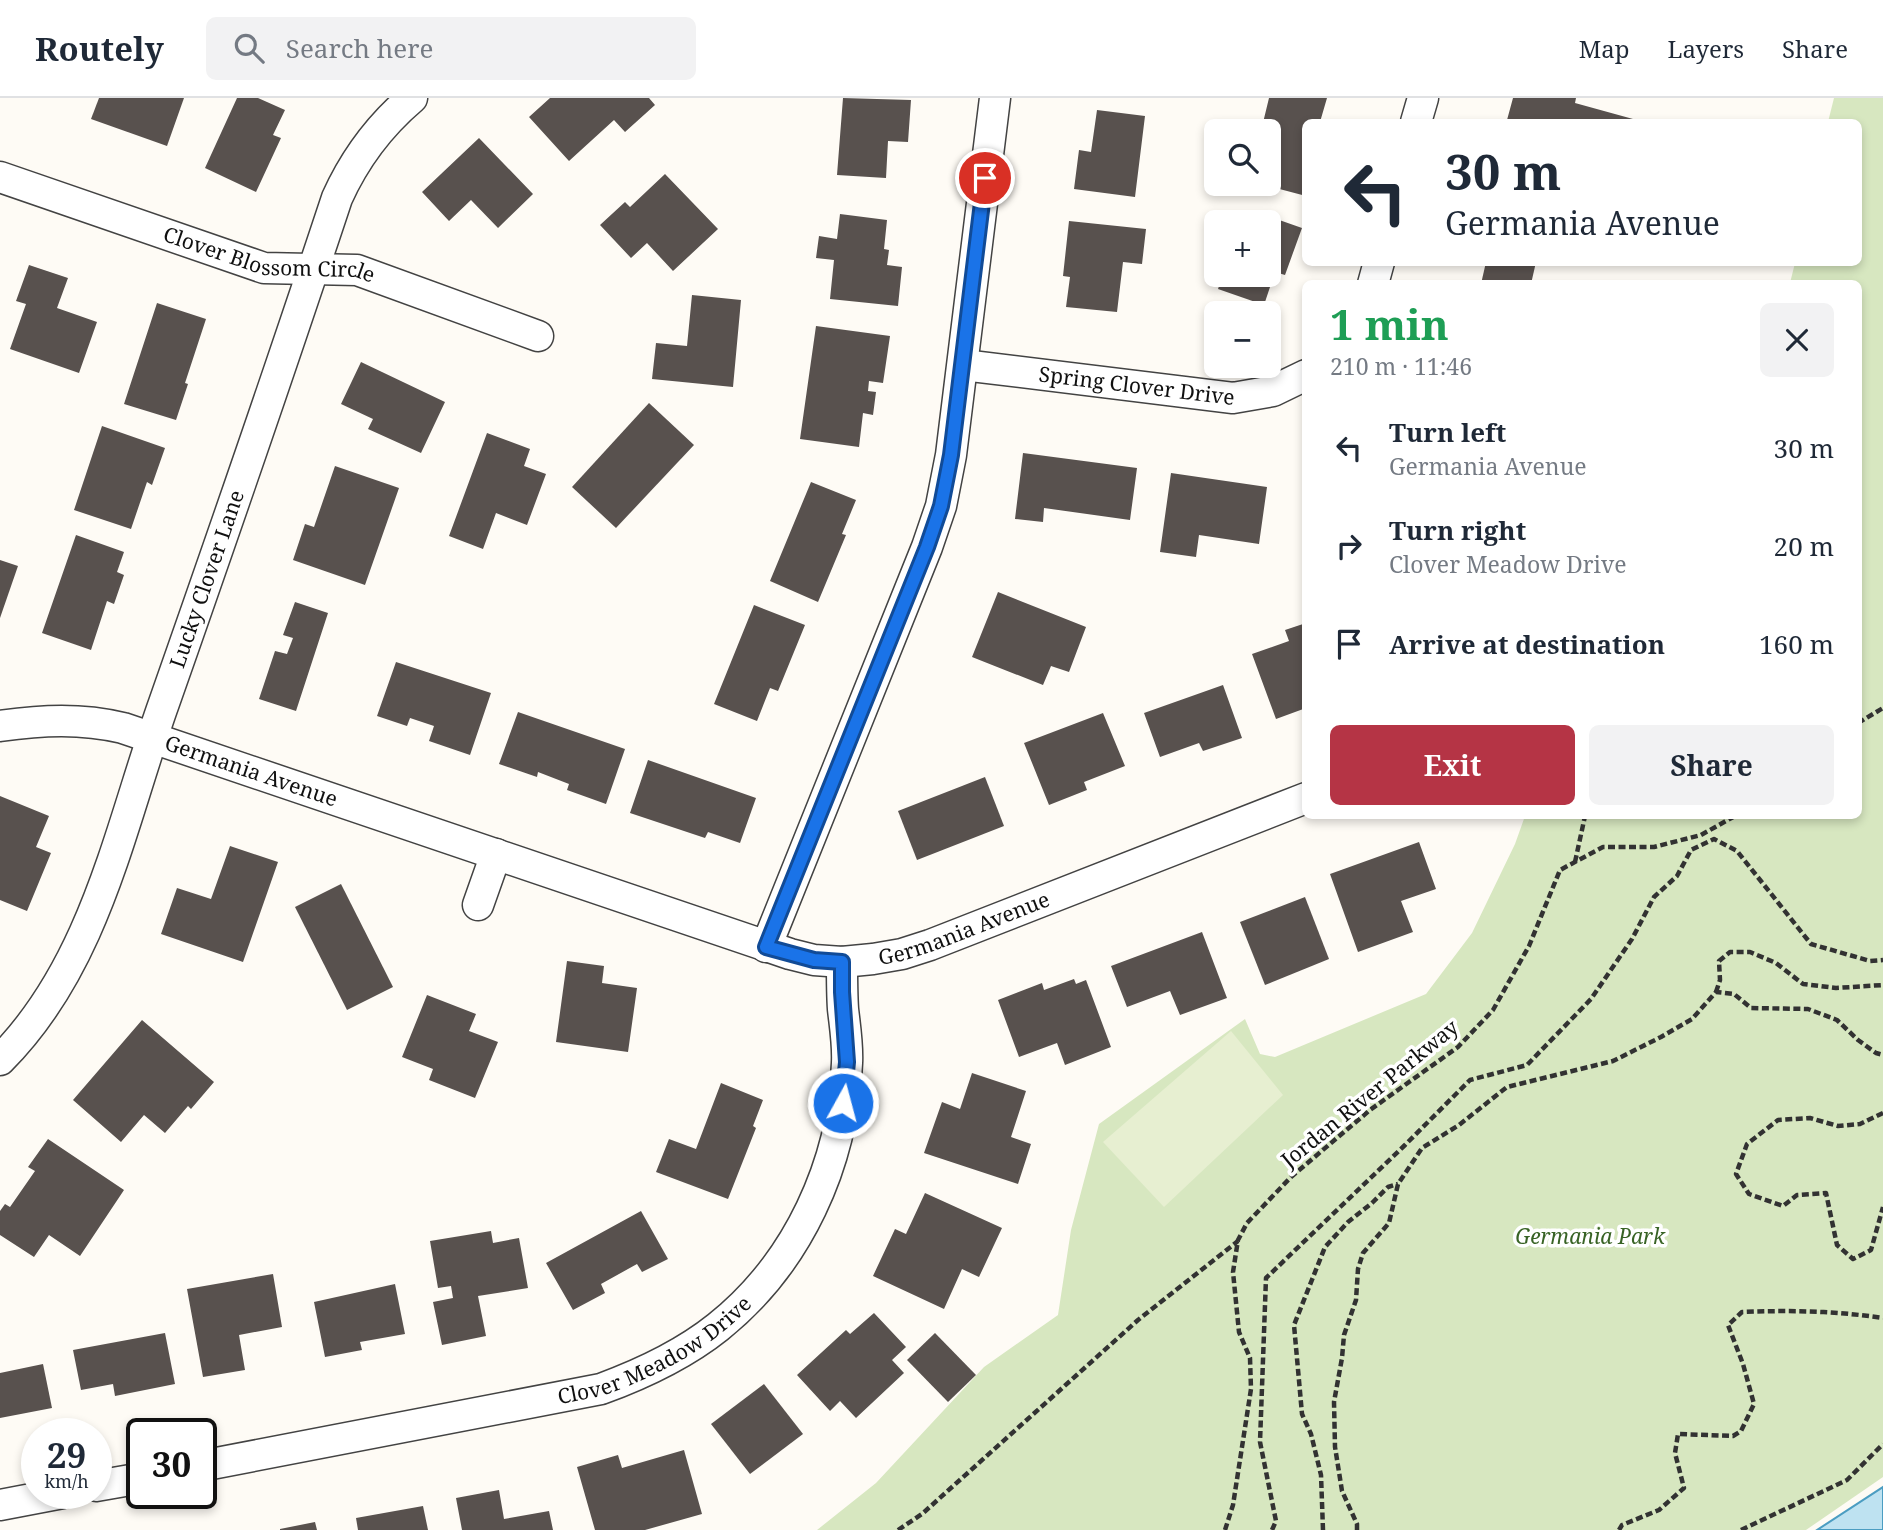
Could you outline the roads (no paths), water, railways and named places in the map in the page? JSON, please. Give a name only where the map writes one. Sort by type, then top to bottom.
[{"type":"street","name":"Lucky Clover Lane","points":[[0,1060],[42,1011],[88,928],[109,873],[152,737],[337,198],[356,162],[381,127],[412,98]]},
{"type":"street","points":[[766,947],[934,528],[947,481],[995,98]]},
{"type":"street","points":[[1417,119],[1423,98]]},
{"type":"street","name":"Clover Blossom Circle","points":[[0,177],[264,268],[358,270],[538,336]]},
{"type":"street","name":"Spring Clover Drive","points":[[963,365],[1233,398],[1273,391],[1302,378]]},
{"type":"street","name":"Germania Avenue","points":[[0,726],[48,720],[87,721],[114,726],[766,947],[814,960],[842,962],[873,960],[930,945],[1302,801]]},
{"type":"street","points":[[478,905],[496,854]]},
{"type":"street","name":"Clover Meadow Drive","points":[[217,1463],[601,1389],[663,1363],[717,1328],[756,1292],[774,1270],[804,1225],[826,1175],[840,1118],[847,1062],[842,962]]},
{"type":"street","points":[[0,1505],[21,1501]]},
{"type":"water","points":[[1883,1487],[1883,1530],[1817,1530]]},
{"type":"park label","name":"Germania Park","points":[[1590,1237]]}]
